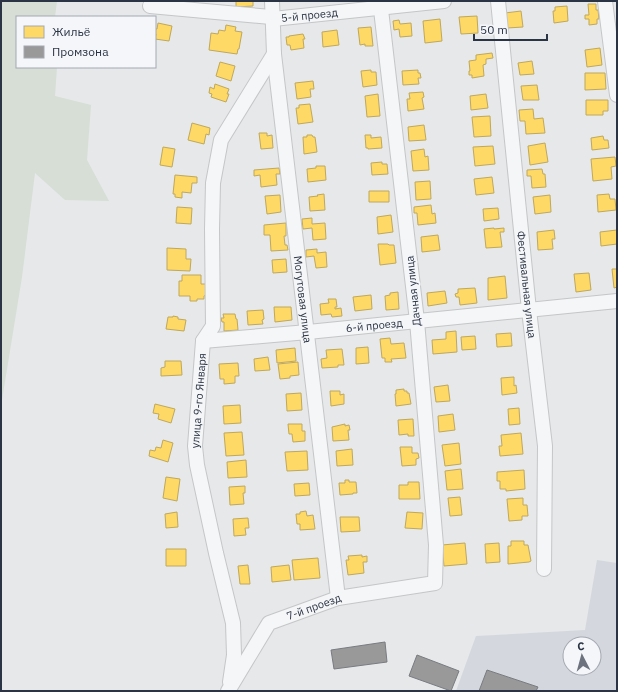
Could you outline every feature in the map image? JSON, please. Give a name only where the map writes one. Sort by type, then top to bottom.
[{"type":"street","name":"Могутовая улица","points":[[272,1],[274,54],[308,332],[338,598]]},
{"type":"street","name":"5-й проезд","points":[[150,6],[271,17],[273,19],[380,5],[444,1]]},
{"type":"street","name":"Фестивальная улица","points":[[498,1],[545,446],[544,569]]},
{"type":"street","points":[[605,1],[617,95]]},
{"type":"street","name":"Дачная улица","points":[[380,5],[417,321],[436,545],[435,583]]},
{"type":"street","name":"улица 9-го Января","points":[[228,690],[234,654],[233,623],[214,546],[194,446],[203,341],[213,326],[213,183],[221,140],[274,54]]},
{"type":"street","name":"6-й проезд","points":[[203,341],[617,302]]},
{"type":"street","name":"7-й проезд","points":[[228,690],[269,624],[338,598],[435,583]]},
{"type":"shaded area","points":[[1,1],[57,1],[55,16],[16,16],[16,68],[57,68],[55,96],[91,105],[87,160],[109,201],[65,200],[35,173],[22,277],[1,406]]},
{"type":"shaded area","points":[[597,560],[617,563],[617,691],[456,691],[476,636],[585,630]]},
{"type":"building: Жильё","points":[[236,1],[253,1],[253,6],[236,7]]},
{"type":"building: Жильё","points":[[588,4],[596,4],[599,19],[597,19],[597,24],[589,25],[589,19],[585,19],[585,15],[589,15]]},
{"type":"building: Жильё","points":[[567,6],[568,21],[554,23],[553,11],[555,11],[555,7]]},
{"type":"building: Жильё","points":[[521,11],[523,27],[507,28],[505,13]]},
{"type":"building: Жильё","points":[[477,16],[478,33],[461,34],[459,17]]},
{"type":"building: Жильё","points":[[440,19],[442,41],[425,43],[423,21]]},
{"type":"building: Жильё","points":[[399,20],[400,24],[411,23],[412,36],[400,37],[399,29],[394,30],[393,21]]},
{"type":"building: Жильё","points":[[158,23],[172,26],[169,41],[156,39]]},
{"type":"building: Жильё","points":[[226,25],[236,27],[235,31],[242,32],[237,54],[209,50],[211,33],[218,34],[219,30],[225,31]]},
{"type":"building: Жильё","points":[[371,27],[373,46],[365,46],[365,44],[360,45],[358,28]]},
{"type":"building: Жильё","points":[[337,30],[339,45],[323,47],[322,32]]},
{"type":"building: Жильё","points":[[303,34],[305,39],[303,39],[304,48],[291,50],[290,45],[287,45],[286,37]]},
{"type":"building: Жильё","points":[[600,48],[602,65],[587,67],[585,50]]},
{"type":"building: Жильё","points":[[492,53],[493,58],[486,59],[486,64],[483,65],[484,76],[472,78],[472,75],[469,75],[469,61],[476,60],[476,55]]},
{"type":"building: Жильё","points":[[532,61],[534,74],[520,75],[518,63]]},
{"type":"building: Жильё","points":[[220,62],[235,66],[231,81],[216,76]]},
{"type":"building: Жильё","points":[[371,70],[371,72],[376,72],[377,85],[363,87],[361,71]]},
{"type":"building: Жильё","points":[[418,70],[421,78],[418,78],[419,84],[403,85],[402,71]]},
{"type":"building: Жильё","points":[[585,73],[605,73],[606,89],[585,90]]},
{"type":"building: Жильё","points":[[313,81],[314,89],[310,89],[311,97],[297,99],[295,83]]},
{"type":"building: Жильё","points":[[215,84],[229,89],[226,102],[211,97],[212,94],[209,93],[210,87],[214,89]]},
{"type":"building: Жильё","points":[[537,85],[539,100],[523,100],[521,86]]},
{"type":"building: Жильё","points":[[423,92],[424,97],[422,98],[424,109],[408,111],[407,99],[410,99],[409,93]]},
{"type":"building: Жильё","points":[[378,94],[380,116],[367,117],[365,96]]},
{"type":"building: Жильё","points":[[486,94],[488,108],[471,110],[470,96]]},
{"type":"building: Жильё","points":[[586,100],[608,100],[608,111],[603,111],[603,115],[586,115]]},
{"type":"building: Жильё","points":[[310,104],[313,122],[298,124],[296,108],[299,108],[299,105]]},
{"type":"building: Жильё","points":[[533,109],[534,119],[543,118],[545,133],[526,134],[525,121],[520,121],[519,110]]},
{"type":"building: Жильё","points":[[490,116],[491,136],[474,137],[472,117]]},
{"type":"building: Жильё","points":[[192,123],[210,128],[209,135],[206,134],[204,144],[188,140]]},
{"type":"building: Жильё","points":[[424,125],[426,140],[409,141],[408,127]]},
{"type":"building: Жильё","points":[[259,133],[267,133],[267,136],[272,135],[273,148],[261,149]]},
{"type":"building: Жильё","points":[[307,135],[312,135],[315,137],[317,152],[304,154],[303,137],[307,137]]},
{"type":"building: Жильё","points":[[365,135],[371,135],[371,138],[381,137],[382,148],[366,148]]},
{"type":"building: Жильё","points":[[603,136],[604,140],[608,140],[609,148],[592,150],[591,138]]},
{"type":"building: Жильё","points":[[545,143],[548,162],[530,165],[528,146]]},
{"type":"building: Жильё","points":[[493,146],[495,164],[475,166],[473,147]]},
{"type":"building: Жильё","points":[[163,147],[175,149],[172,167],[160,165]]},
{"type":"building: Жильё","points":[[424,149],[425,157],[428,156],[429,170],[413,171],[411,151]]},
{"type":"building: Жильё","points":[[615,157],[616,166],[611,167],[612,179],[593,181],[591,159]]},
{"type":"building: Жильё","points":[[382,162],[382,164],[387,164],[388,174],[372,175],[371,163]]},
{"type":"building: Жильё","points":[[316,166],[325,166],[326,180],[308,182],[307,169],[316,168]]},
{"type":"building: Жильё","points":[[279,168],[280,174],[276,174],[277,185],[261,187],[260,175],[254,176],[254,170]]},
{"type":"building: Жильё","points":[[542,169],[543,174],[545,174],[546,187],[532,188],[531,176],[527,176],[527,170]]},
{"type":"building: Жильё","points":[[175,175],[197,177],[197,183],[192,183],[191,193],[182,192],[182,198],[175,197],[175,194],[173,194]]},
{"type":"building: Жильё","points":[[492,177],[494,193],[476,195],[474,179]]},
{"type":"building: Жильё","points":[[430,181],[431,199],[416,200],[415,182]]},
{"type":"building: Жильё","points":[[369,191],[389,191],[389,202],[369,202]]},
{"type":"building: Жильё","points":[[324,194],[325,210],[310,211],[309,197]]},
{"type":"building: Жильё","points":[[609,194],[610,199],[615,199],[616,210],[598,212],[597,195]]},
{"type":"building: Жильё","points":[[280,195],[281,212],[267,214],[265,196]]},
{"type":"building: Жильё","points":[[550,195],[551,212],[535,214],[533,197]]},
{"type":"building: Жильё","points":[[431,205],[432,214],[435,213],[436,223],[418,225],[417,213],[414,213],[414,207]]},
{"type":"building: Жильё","points":[[177,207],[192,208],[191,224],[176,223]]},
{"type":"building: Жильё","points":[[498,208],[499,219],[484,221],[483,209]]},
{"type":"building: Жильё","points":[[391,215],[393,232],[378,234],[377,217]]},
{"type":"building: Жильё","points":[[312,218],[312,224],[325,223],[326,239],[313,240],[312,228],[303,229],[302,219]]},
{"type":"building: Жильё","points":[[286,223],[286,236],[284,236],[285,245],[287,245],[288,250],[271,251],[270,235],[264,235],[264,225]]},
{"type":"building: Жильё","points":[[504,228],[504,232],[500,232],[502,247],[486,248],[484,229]]},
{"type":"building: Жильё","points":[[554,230],[555,239],[552,239],[553,249],[538,250],[537,232]]},
{"type":"building: Жильё","points":[[617,230],[617,244],[601,246],[600,232]]},
{"type":"building: Жильё","points":[[438,235],[440,250],[422,252],[421,237]]},
{"type":"building: Жильё","points":[[378,244],[394,245],[396,263],[380,265]]},
{"type":"building: Жильё","points":[[167,248],[186,249],[186,259],[191,259],[190,271],[167,270]]},
{"type":"building: Жильё","points":[[317,249],[317,253],[326,252],[327,267],[316,268],[314,256],[306,257],[306,250]]},
{"type":"building: Жильё","points":[[286,259],[287,272],[273,273],[272,260]]},
{"type":"building: Жильё","points":[[612,269],[617,269],[617,287],[614,288]]},
{"type":"building: Жильё","points":[[589,273],[591,290],[576,292],[574,274]]},
{"type":"building: Жильё","points":[[182,275],[201,275],[201,284],[206,284],[206,295],[204,296],[204,299],[190,301],[190,296],[179,296],[179,281],[182,281]]},
{"type":"building: Жильё","points":[[505,276],[507,298],[488,300],[488,278]]},
{"type":"building: Жильё","points":[[475,288],[477,303],[460,305],[459,297],[456,297],[455,294],[458,293],[458,289]]},
{"type":"building: Жильё","points":[[445,291],[447,303],[428,306],[427,293]]},
{"type":"building: Жильё","points":[[398,292],[399,309],[386,310],[385,296],[390,295],[390,293]]},
{"type":"building: Жильё","points":[[371,295],[372,309],[355,311],[353,297]]},
{"type":"building: Жильё","points":[[328,299],[336,299],[337,307],[335,307],[335,309],[341,308],[342,316],[332,317],[331,314],[321,315],[320,304],[329,303]]},
{"type":"building: Жильё","points":[[274,307],[291,307],[292,320],[275,322]]},
{"type":"building: Жильё","points":[[263,310],[263,324],[248,325],[247,311]]},
{"type":"building: Жильё","points":[[223,314],[235,314],[238,330],[224,331],[224,322],[222,322],[221,318],[224,318]]},
{"type":"building: Жильё","points":[[168,317],[178,317],[178,319],[186,320],[184,331],[166,329]]},
{"type":"building: Жильё","points":[[456,331],[457,352],[433,354],[432,340],[446,339],[446,332]]},
{"type":"building: Жильё","points":[[511,333],[512,346],[497,347],[496,334]]},
{"type":"building: Жильё","points":[[475,336],[476,349],[462,350],[461,337]]},
{"type":"building: Жильё","points":[[390,338],[391,344],[404,343],[406,358],[391,359],[392,362],[385,362],[385,358],[382,358],[380,339]]},
{"type":"building: Жильё","points":[[368,347],[369,363],[356,364],[356,348]]},
{"type":"building: Жильё","points":[[295,348],[296,361],[277,363],[276,350]]},
{"type":"building: Жильё","points":[[342,349],[344,365],[322,368],[321,359],[327,358],[326,350]]},
{"type":"building: Жильё","points":[[268,357],[270,370],[255,371],[254,359]]},
{"type":"building: Жильё","points":[[165,361],[181,361],[182,375],[161,376],[161,368],[165,367]]},
{"type":"building: Жильё","points":[[298,362],[299,375],[280,379],[278,364]]},
{"type":"building: Жильё","points":[[238,363],[239,376],[235,376],[235,383],[224,384],[224,379],[220,379],[219,364]]},
{"type":"building: Жильё","points":[[514,377],[514,386],[516,385],[517,393],[502,395],[501,378]]},
{"type":"building: Жильё","points":[[448,385],[450,401],[436,402],[434,387]]},
{"type":"building: Жильё","points":[[404,389],[404,391],[409,393],[411,404],[396,406],[396,390]]},
{"type":"building: Жильё","points":[[330,391],[340,391],[340,395],[344,394],[344,404],[331,406]]},
{"type":"building: Жильё","points":[[301,393],[302,410],[287,411],[286,394]]},
{"type":"building: Жильё","points":[[155,404],[175,409],[171,423],[158,419],[159,414],[153,413]]},
{"type":"building: Жильё","points":[[240,405],[241,423],[224,424],[223,406]]},
{"type":"building: Жильё","points":[[519,408],[520,424],[509,425],[508,409]]},
{"type":"building: Жильё","points":[[453,414],[455,430],[439,432],[438,416]]},
{"type":"building: Жильё","points":[[413,419],[414,436],[408,436],[408,434],[399,435],[398,420]]},
{"type":"building: Жильё","points":[[288,424],[302,424],[302,431],[305,431],[305,441],[293,442],[292,434],[289,434]]},
{"type":"building: Жильё","points":[[345,424],[345,426],[349,425],[349,440],[333,441],[332,427]]},
{"type":"building: Жильё","points":[[242,432],[244,455],[226,456],[224,433]]},
{"type":"building: Жильё","points":[[521,433],[523,454],[500,456],[499,446],[502,446],[501,435]]},
{"type":"building: Жильё","points":[[163,440],[173,443],[168,462],[149,456],[150,450],[155,451],[156,447],[161,448]]},
{"type":"building: Жильё","points":[[459,443],[461,464],[445,466],[442,445]]},
{"type":"building: Жильё","points":[[400,447],[412,447],[412,453],[418,453],[419,458],[416,459],[416,465],[402,466]]},
{"type":"building: Жильё","points":[[352,449],[353,465],[337,466],[336,451]]},
{"type":"building: Жильё","points":[[307,451],[308,470],[287,471],[285,452]]},
{"type":"building: Жильё","points":[[246,460],[247,477],[228,478],[227,462]]},
{"type":"building: Жильё","points":[[461,469],[463,489],[447,490],[445,471]]},
{"type":"building: Жильё","points":[[524,470],[525,489],[506,491],[506,489],[500,489],[500,481],[497,481],[497,472]]},
{"type":"building: Жильё","points":[[166,477],[180,479],[177,501],[163,498]]},
{"type":"building: Жильё","points":[[345,480],[349,480],[349,482],[356,482],[357,493],[340,495],[339,483],[345,483]]},
{"type":"building: Жильё","points":[[408,482],[419,482],[420,499],[399,499],[399,485],[408,485]]},
{"type":"building: Жильё","points":[[309,483],[310,495],[295,496],[294,484]]},
{"type":"building: Жильё","points":[[245,486],[245,493],[243,493],[244,504],[230,505],[229,487]]},
{"type":"building: Жильё","points":[[460,497],[462,515],[450,516],[448,498]]},
{"type":"building: Жильё","points":[[523,498],[523,505],[527,505],[528,516],[522,516],[522,520],[509,521],[507,499]]},
{"type":"building: Жильё","points":[[306,511],[307,516],[313,515],[315,529],[300,530],[300,524],[297,524],[296,514]]},
{"type":"building: Жильё","points":[[177,512],[178,527],[166,528],[165,514]]},
{"type":"building: Жильё","points":[[407,512],[423,513],[422,529],[405,528]]},
{"type":"building: Жильё","points":[[340,517],[359,517],[360,531],[341,532]]},
{"type":"building: Жильё","points":[[248,518],[249,528],[245,528],[246,535],[234,536],[233,519]]},
{"type":"building: Жильё","points":[[511,541],[524,541],[524,545],[528,545],[531,561],[508,564],[508,546],[511,546]]},
{"type":"building: Жильё","points":[[465,543],[467,564],[444,566],[442,545]]},
{"type":"building: Жильё","points":[[499,543],[500,562],[486,563],[485,544]]},
{"type":"building: Жильё","points":[[166,549],[186,549],[186,566],[166,566]]},
{"type":"building: Жильё","points":[[362,555],[362,557],[367,556],[367,562],[363,562],[364,573],[348,575],[346,560],[349,560],[348,556]]},
{"type":"building: Жильё","points":[[318,558],[320,578],[294,580],[292,560]]},
{"type":"building: Жильё","points":[[248,565],[250,584],[240,584],[238,566]]},
{"type":"building: Жильё","points":[[289,565],[291,580],[272,582],[271,567]]},
{"type":"building: Промзона","points":[[385,642],[387,662],[334,669],[331,650]]},
{"type":"building: Промзона","points":[[417,655],[459,671],[451,691],[409,676]]},
{"type":"building: Промзона","points":[[487,670],[538,687],[536,691],[479,691]]}]
